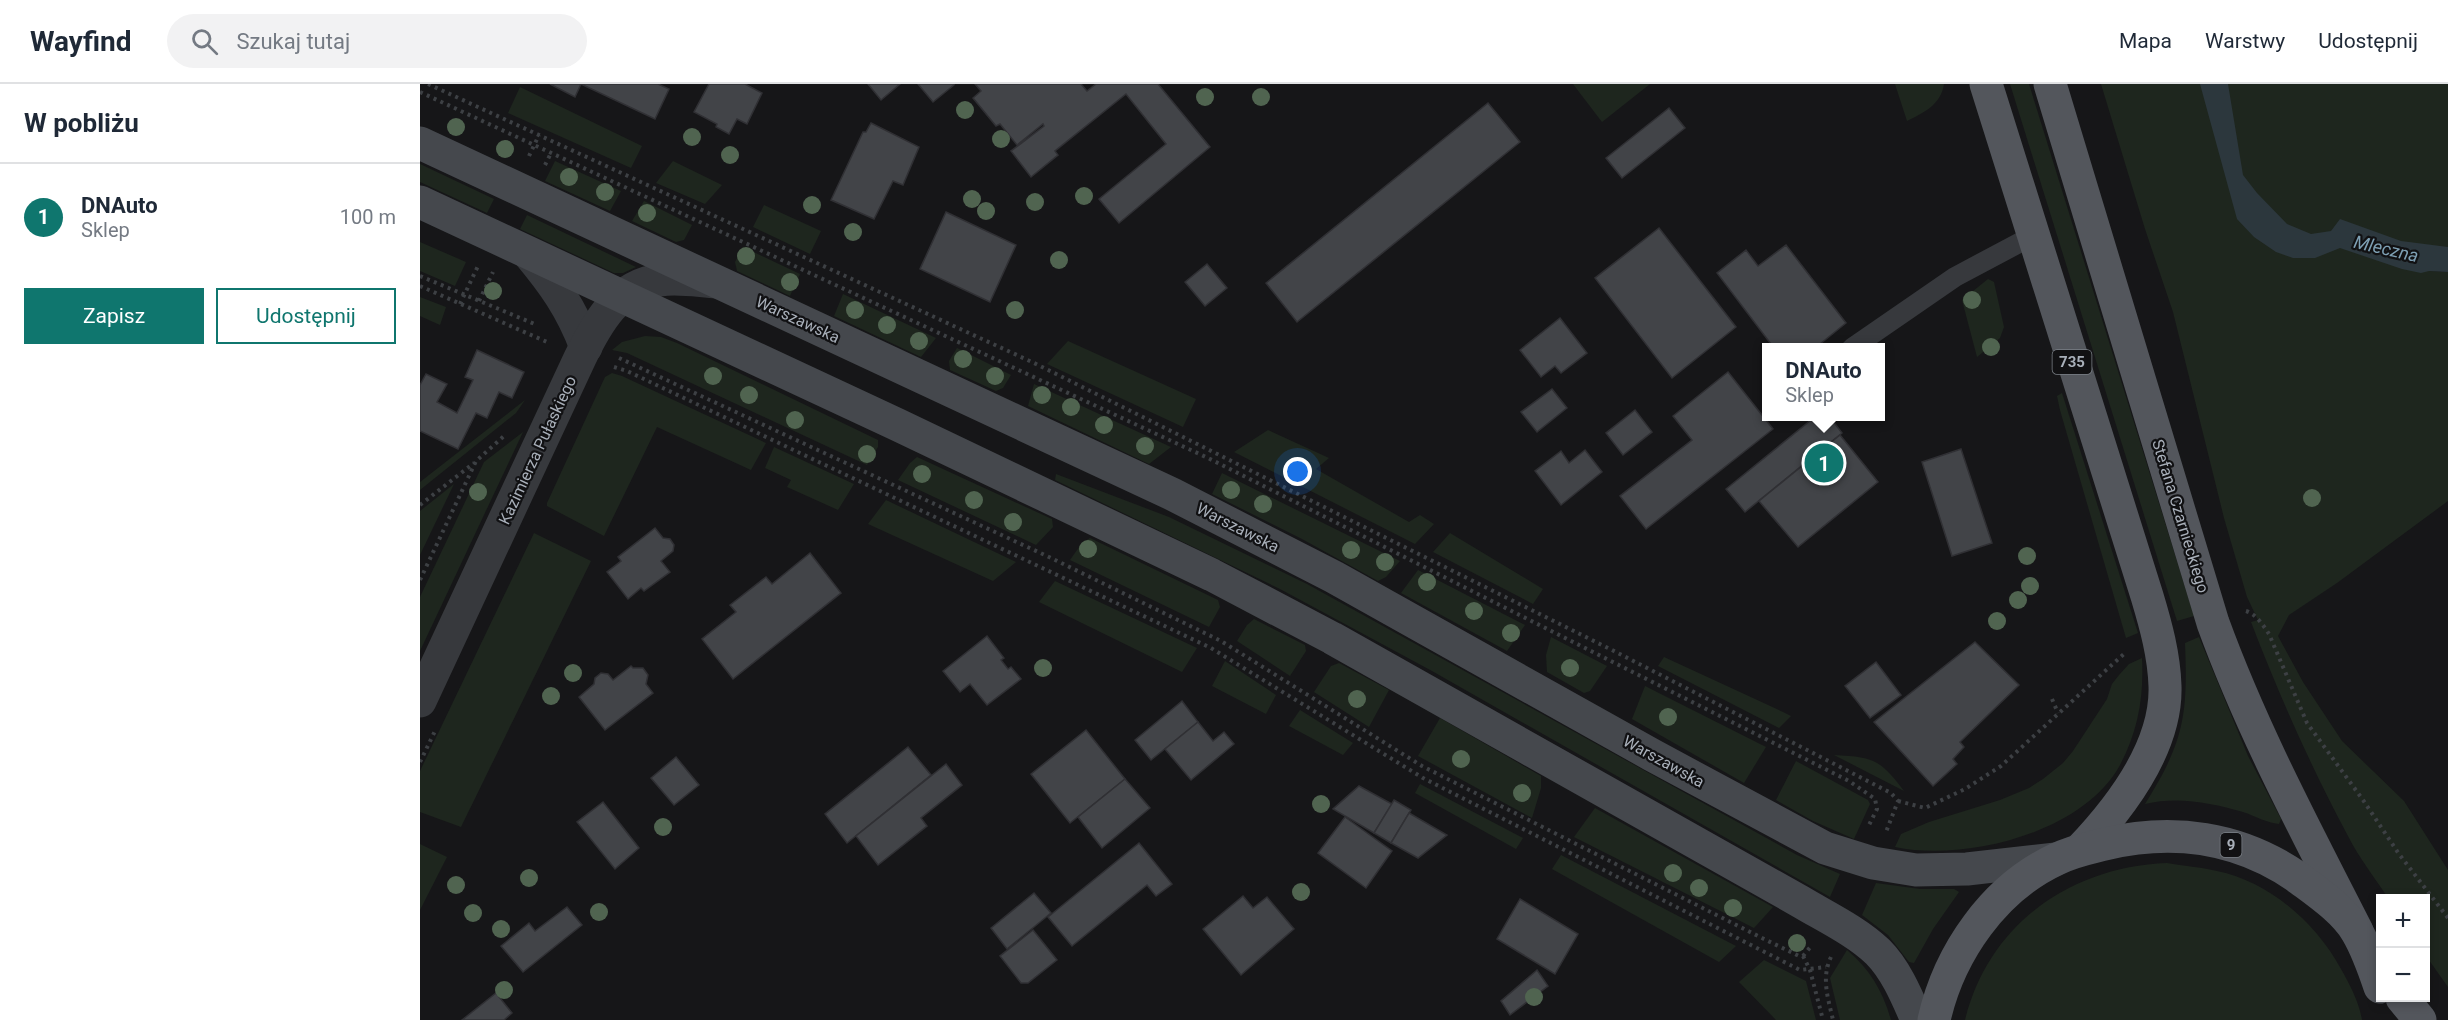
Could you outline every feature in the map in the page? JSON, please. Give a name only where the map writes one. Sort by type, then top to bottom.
[{"type":"main road","name":"735","points":[[1986,84],[2147,596],[2159,639],[2165,688],[2162,714],[2156,736],[2141,769],[2110,816],[2068,854]]},
{"type":"main road","name":"Stefana Czarnieckiego","points":[[2050,84],[2213,623],[2262,745],[2367,949],[2376,975]]},
{"type":"main road","name":"Warszawska","points":[[420,143],[1172,494],[1343,582],[1798,835],[1826,848],[1894,868],[1940,870],[2068,854]]},
{"type":"main road","points":[[420,202],[896,424],[1212,575],[1402,677],[1844,928],[1868,944],[1886,961],[1903,989],[1917,1020]]},
{"type":"main road","name":"9","points":[[1934,1020],[1945,980],[1971,933],[2006,895],[2068,854],[2117,841],[2160,835],[2189,836],[2228,844],[2285,870],[2333,906],[2367,949]]},
{"type":"main road","points":[[2385,1002],[2391,1020]]},
{"type":"main road","points":[[2405,1002],[2420,1020]]},
{"type":"street","points":[[528,253],[563,297],[575,318],[583,353]]},
{"type":"street","name":"Kazimierza Pułaskiego","points":[[420,700],[583,353],[601,320],[621,296],[635,286],[661,279],[717,282]]},
{"type":"lane","points":[[1859,343],[1956,277],[2032,236]]},
{"type":"path","points":[[428,84],[1043,368],[1600,644],[1891,793],[1898,801],[1925,808],[1965,789],[2001,766],[2132,646]]},
{"type":"path","points":[[420,92],[1208,458],[1849,781]]},
{"type":"path","points":[[420,276],[583,353],[603,368],[616,367],[627,371],[1211,648],[1423,778],[1800,970],[1826,967]]},
{"type":"path","points":[[420,286],[583,353],[635,364],[1049,557],[1221,640],[1422,766],[1751,933],[1803,956],[1810,970],[1823,1020]]},
{"type":"path","points":[[420,505],[476,461],[509,431]]},
{"type":"path","points":[[420,579],[476,461]]},
{"type":"path","points":[[2245,611],[2250,612],[2269,633],[2307,723],[2399,854],[2448,918]]},
{"type":"path","points":[[2052,699],[2058,714]]},
{"type":"path","points":[[1873,863],[1898,801]]},
{"type":"path","points":[[1833,1020],[1825,983],[1826,967],[1844,928]]},
{"type":"shaded area","points":[[1573,84],[1650,84],[1602,122]]},
{"type":"shaded area","points":[[1895,84],[1944,84],[1935,103],[1907,121]]},
{"type":"shaded area","points":[[2010,84],[2029,84],[2194,616],[2177,621]]},
{"type":"shaded area","points":[[2101,84],[2448,84],[2448,247],[2445,247],[2430,271],[2448,272],[2448,501],[2337,583],[2289,615],[2278,636],[2303,682],[2342,741],[2404,801],[2448,870],[2448,987],[2430,962],[2430,894],[2385,894],[2357,852],[2308,757],[2251,622],[2258,620],[2247,597],[2224,518],[2173,312]]},
{"type":"shaded area","points":[[520,87],[642,146],[631,168],[508,113]]},
{"type":"shaded area","points":[[555,161],[621,191],[610,211],[545,181]]},
{"type":"shaded area","points":[[673,161],[722,185],[705,204],[656,183]]},
{"type":"shaded area","points":[[420,164],[494,199],[487,213],[420,182]]},
{"type":"shaded area","points":[[644,201],[692,225],[684,240],[676,242],[632,221]]},
{"type":"shaded area","points":[[764,205],[821,231],[810,254],[753,227]]},
{"type":"shaded area","points":[[527,215],[636,267],[623,273],[614,273],[520,229]]},
{"type":"shaded area","points":[[420,242],[466,262],[455,286],[420,271]]},
{"type":"shaded area","points":[[743,247],[800,274],[790,296],[737,271],[735,262]]},
{"type":"shaded area","points":[[1988,279],[1994,282],[2004,327],[2000,338],[1977,357],[1962,300]]},
{"type":"shaded area","points":[[843,294],[936,338],[921,357],[834,316]]},
{"type":"shaded area","points":[[420,297],[446,307],[440,325],[420,316]]},
{"type":"shaded area","points":[[645,336],[661,337],[677,343],[878,440],[878,447],[867,465],[627,353],[612,350],[622,342]]},
{"type":"shaded area","points":[[1068,341],[1196,399],[1183,427],[1047,364]]},
{"type":"shaded area","points":[[957,348],[1011,375],[1003,388],[996,391],[950,370],[949,361]]},
{"type":"shaded area","points":[[612,373],[766,443],[751,470],[657,427],[604,536],[547,506],[605,377]]},
{"type":"shaded area","points":[[1034,384],[1171,447],[1149,464],[1028,406]]},
{"type":"shaded area","points":[[2062,393],[2138,633],[2126,638],[2060,410],[2057,396]]},
{"type":"shaded area","points":[[525,400],[516,413],[420,490],[420,482]]},
{"type":"shaded area","points":[[1268,430],[1329,458],[1316,469],[1409,522],[1420,515],[1434,524],[1415,544],[1234,452]]},
{"type":"shaded area","points":[[523,432],[420,651],[420,597],[484,462]]},
{"type":"shaded area","points":[[774,447],[854,484],[838,510],[787,487],[791,480],[765,468]]},
{"type":"shaded area","points":[[917,457],[1052,519],[1053,527],[1036,545],[898,480]]},
{"type":"shaded area","points":[[1222,473],[1400,561],[1386,577],[1378,581],[1302,539],[1212,494]]},
{"type":"shaded area","points":[[1056,474],[1169,517],[1307,584],[1797,855],[1840,874],[1830,897],[1432,671],[1280,589],[1055,480]]},
{"type":"shaded area","points":[[454,484],[420,555],[420,511]]},
{"type":"shaded area","points":[[886,500],[1016,562],[993,581],[868,524]]},
{"type":"shaded area","points":[[534,533],[591,561],[461,827],[420,812],[420,771]]},
{"type":"shaded area","points":[[1450,533],[1543,589],[1533,604],[1433,552]]},
{"type":"shaded area","points":[[1090,538],[1218,600],[1220,607],[1209,627],[1070,560],[1082,543]]},
{"type":"shaded area","points":[[1418,570],[1525,625],[1507,651],[1401,593]]},
{"type":"shaded area","points":[[1055,581],[1197,648],[1182,672],[1039,602]]},
{"type":"shaded area","points":[[1254,619],[1305,645],[1306,651],[1290,676],[1237,641],[1247,625]]},
{"type":"shaded area","points":[[1551,637],[1607,666],[1590,691],[1584,693],[1547,672],[1546,655]]},
{"type":"shaded area","points":[[2199,637],[2248,756],[2281,819],[2279,824],[2207,803],[2170,801],[2145,804],[2168,763],[2181,727],[2186,690],[2185,643]]},
{"type":"shaded area","points":[[1664,657],[1791,716],[1779,728],[1658,666]]},
{"type":"shaded area","points":[[2142,658],[2141,700],[2126,752],[2103,789],[2079,809],[2051,825],[1987,846],[1923,851],[1895,847],[1901,834],[1929,822],[2000,800],[2029,788],[2043,779],[2063,763],[2073,751],[2107,699],[2112,684],[2119,675],[2129,664]]},
{"type":"shaded area","points":[[1225,661],[1276,695],[1266,714],[1212,686]]},
{"type":"shaded area","points":[[1339,663],[1389,690],[1369,727],[1314,692],[1331,666]]},
{"type":"shaded area","points":[[1645,686],[1766,747],[1744,783],[1632,719]]},
{"type":"shaded area","points":[[1300,710],[1353,743],[1343,755],[1289,726]]},
{"type":"shaded area","points":[[1440,718],[1541,776],[1541,788],[1532,818],[1418,756]]},
{"type":"shaded area","points":[[1834,755],[1858,757],[1875,762],[1888,772],[1904,791]]},
{"type":"shaded area","points":[[1796,761],[1868,800],[1870,804],[1854,839],[1813,821],[1776,800]]},
{"type":"shaded area","points":[[1420,784],[1523,838],[1516,849],[1415,793]]},
{"type":"shaded area","points":[[1595,808],[1773,907],[1754,928],[1574,837]]},
{"type":"shaded area","points":[[420,844],[447,857],[420,910]]},
{"type":"shaded area","points":[[1561,855],[1736,946],[1719,962],[1552,869]]},
{"type":"shaded area","points":[[2167,863],[2237,876],[2255,884],[2290,907],[2319,936],[2331,952],[2354,994],[2362,1020],[1965,1020],[1977,986],[1993,956],[2014,929],[2039,907],[2067,889],[2098,876],[2131,867]]},
{"type":"shaded area","points":[[1876,883],[1920,889],[1954,889],[1959,892],[1933,929],[1914,963],[1909,962],[1888,935],[1862,915]]},
{"type":"shaded area","points":[[1847,950],[1875,982],[1891,1020],[1840,1020],[1830,978]]},
{"type":"shaded area","points":[[1764,960],[1806,981],[1816,1020],[1776,1020],[1739,982]]},
{"type":"water","name":"Mleczna","points":[[2200,84],[2228,84],[2243,175],[2287,224],[2311,234],[2331,231],[2340,219],[2401,241],[2448,247],[2448,272],[2421,273],[2402,269],[2340,248],[2315,258],[2293,258],[2276,252],[2254,237],[2237,219]]},
{"type":"building","points":[[550,84],[581,84],[575,97]]},
{"type":"building","points":[[581,84],[658,84],[669,89],[655,119]]},
{"type":"building","points":[[709,84],[745,84],[762,93],[747,124],[737,119],[729,134],[716,127],[717,124],[694,112]]},
{"type":"building","points":[[868,84],[900,84],[881,100]]},
{"type":"building","points":[[918,84],[954,84],[954,85],[933,102]]},
{"type":"building","points":[[975,84],[1081,84],[1087,91],[1096,84],[1158,84],[1210,147],[1119,223],[1099,199],[1166,144],[1126,94],[1055,151],[1058,155],[1031,177],[1011,151],[1044,126],[1043,124],[1017,145],[1000,124],[996,126],[973,98],[981,91]]},
{"type":"building","points":[[1488,103],[1520,142],[1297,322],[1266,283]]},
{"type":"building","points":[[1669,108],[1685,128],[1622,178],[1606,158]]},
{"type":"building","points":[[871,123],[919,147],[903,185],[893,181],[874,219],[831,200],[863,132],[866,132]]},
{"type":"building","points":[[946,212],[1016,245],[990,302],[920,269]]},
{"type":"building","points":[[1659,228],[1736,327],[1672,378],[1595,278]]},
{"type":"building","points":[[1786,245],[1846,323],[1821,343],[1770,343],[1717,273],[1746,250],[1758,266]]},
{"type":"building","points":[[1207,264],[1227,288],[1205,306],[1185,282]]},
{"type":"building","points":[[1560,318],[1587,353],[1561,373],[1555,366],[1541,377],[1520,350]]},
{"type":"building","points":[[477,350],[524,372],[512,398],[499,392],[487,418],[476,413],[458,449],[420,431],[420,385],[426,374],[447,384],[437,402],[457,413],[473,380],[465,377]]},
{"type":"building","points":[[1728,372],[1762,415],[1762,421],[1767,421],[1773,429],[1646,529],[1620,496],[1692,440],[1673,416]]},
{"type":"building","points":[[1552,389],[1567,408],[1537,432],[1521,412]]},
{"type":"building","points":[[1635,410],[1652,432],[1623,455],[1606,433]]},
{"type":"building","points":[[1810,421],[1833,421],[1842,433],[1745,512],[1726,489]]},
{"type":"building","points":[[1840,435],[1878,482],[1798,547],[1759,501]]},
{"type":"building","points":[[1961,449],[1992,543],[1952,556],[1922,462]]},
{"type":"building","points":[[1585,450],[1602,472],[1561,505],[1535,471],[1561,451],[1569,463]]},
{"type":"building","points":[[655,528],[663,538],[670,539],[674,545],[673,551],[661,561],[670,572],[644,591],[641,588],[628,599],[607,572],[621,561],[618,557]]},
{"type":"building","points":[[810,553],[841,593],[733,679],[702,639],[736,612],[730,605],[766,577],[772,584]]},
{"type":"building","points":[[987,636],[1004,658],[1001,660],[1008,669],[1011,667],[1021,679],[987,705],[970,684],[960,692],[943,671]]},
{"type":"building","points":[[1975,642],[2019,685],[1960,742],[1964,747],[1953,759],[1957,764],[1933,786],[1874,722]]},
{"type":"building","points":[[1876,662],[1901,695],[1870,718],[1845,686]]},
{"type":"building","points":[[631,666],[643,668],[648,675],[646,684],[653,693],[605,730],[579,697],[594,684],[595,678],[601,673],[608,674],[613,680]]},
{"type":"building","points":[[1182,701],[1198,722],[1151,760],[1135,740]]},
{"type":"building","points":[[1198,722],[1213,741],[1224,732],[1234,744],[1191,780],[1165,749]]},
{"type":"building","points":[[1086,730],[1125,779],[1070,823],[1031,774]]},
{"type":"building","points":[[908,747],[931,775],[847,843],[825,814]]},
{"type":"building","points":[[676,757],[699,785],[674,805],[651,778]]},
{"type":"building","points":[[946,764],[962,785],[921,818],[927,826],[878,865],[856,836]]},
{"type":"building","points":[[1125,779],[1150,808],[1102,848],[1078,817]]},
{"type":"building","points":[[1359,786],[1392,804],[1374,833],[1333,809]]},
{"type":"building","points":[[1394,800],[1411,810],[1391,843],[1374,833]]},
{"type":"building","points":[[603,802],[639,848],[615,869],[577,822]]},
{"type":"building","points":[[1409,813],[1447,835],[1418,858],[1391,843]]},
{"type":"building","points":[[1345,817],[1392,851],[1366,888],[1318,853]]},
{"type":"building","points":[[1139,843],[1172,884],[1156,896],[1147,885],[1072,946],[1048,917]]},
{"type":"building","points":[[1034,893],[1051,913],[1007,949],[991,928]]},
{"type":"building","points":[[1243,896],[1253,908],[1267,897],[1294,929],[1241,975],[1203,929]]},
{"type":"building","points":[[1520,899],[1578,934],[1555,974],[1497,939]]},
{"type":"building","points":[[567,907],[582,925],[523,972],[501,946],[529,923],[535,931]]},
{"type":"building","points":[[1033,930],[1057,960],[1028,983],[1021,983],[1000,956]]},
{"type":"building","points":[[1537,970],[1548,986],[1510,1015],[1501,1001]]},
{"type":"building","points":[[496,993],[512,1013],[504,1020],[462,1020]]},
{"type":"place","name":"DNAuto","points":[[1824,463]]}]
